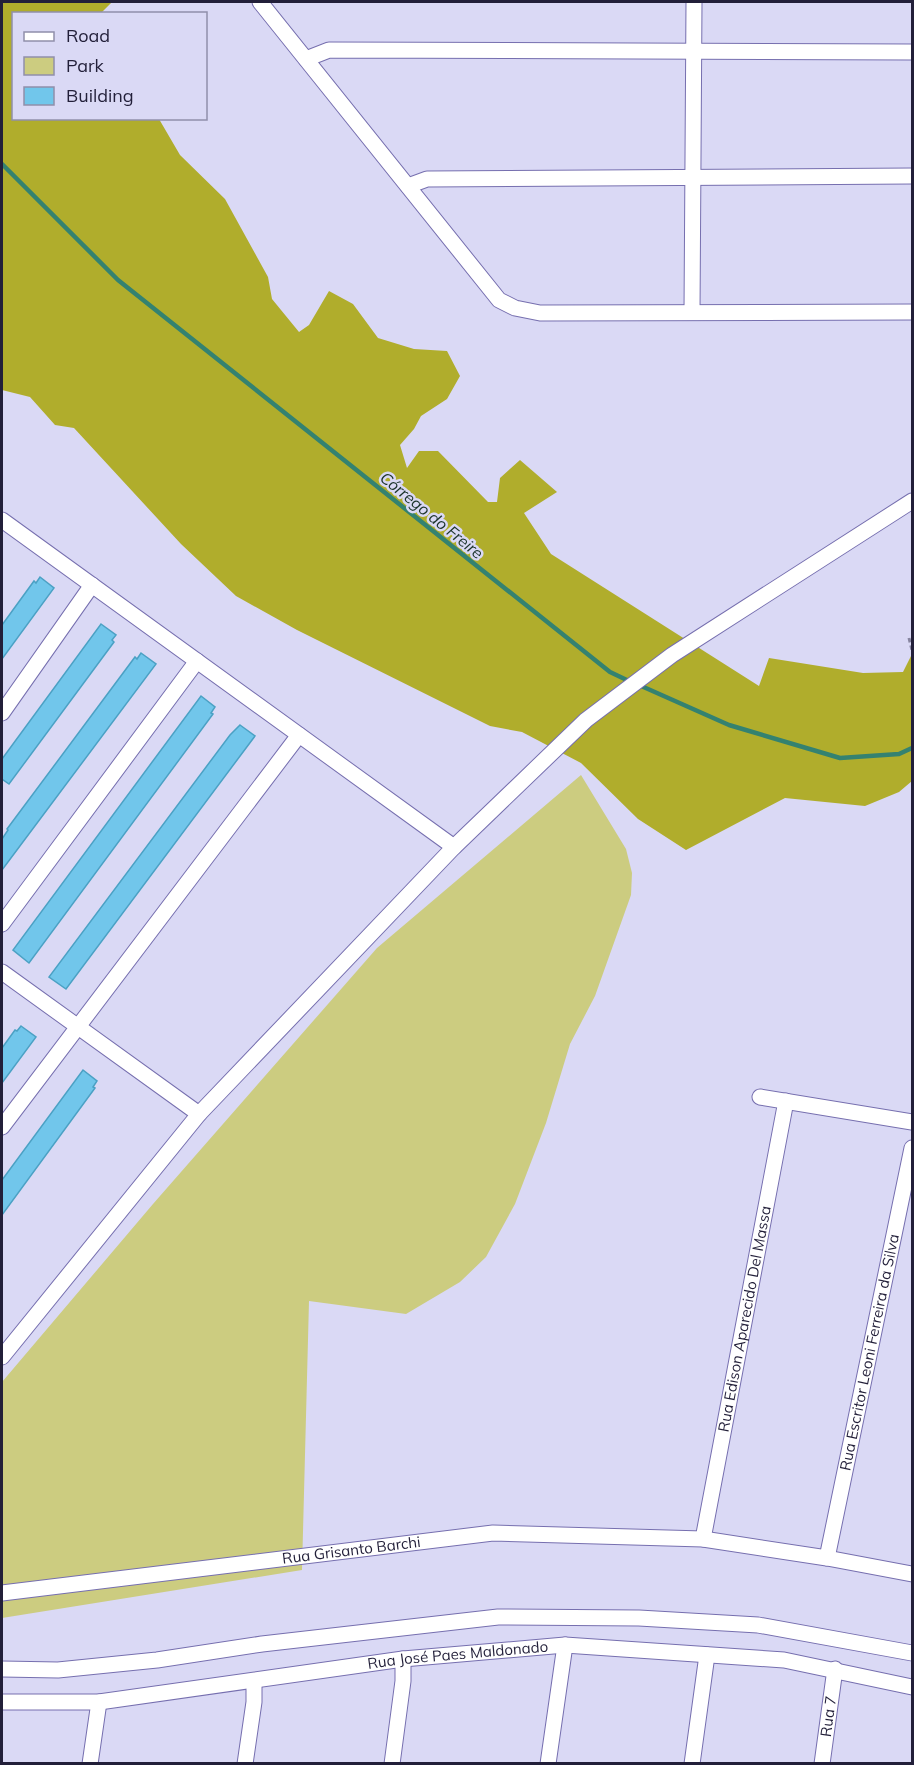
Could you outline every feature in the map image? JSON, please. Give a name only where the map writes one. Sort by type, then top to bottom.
[{"type":"street","points":[[260,2],[499,300],[515,308],[540,313],[912,312]]},
{"type":"street","points":[[692,312],[694,2]]},
{"type":"street","points":[[306,59],[329,50],[912,52]]},
{"type":"street","points":[[408,186],[427,180],[693,176],[912,176]]},
{"type":"street","points":[[2,1357],[199,1114],[454,847],[586,720],[672,655],[912,501]]},
{"type":"street","points":[[2,520],[454,847]]},
{"type":"street","points":[[2,713],[92,585]]},
{"type":"street","points":[[2,924],[197,661]]},
{"type":"street","points":[[2,1127],[299,735]]},
{"type":"street","points":[[2,972],[199,1114]]},
{"type":"street","points":[[760,1097],[912,1122]]},
{"type":"street","name":"Rua Edison Aparecido Del Massa","points":[[703,1539],[786,1101]]},
{"type":"street","name":"Rua Escritor Leoni Ferreira da Silva","points":[[827,1558],[912,1148]]},
{"type":"street","name":"Rua Grisanto Barchi","points":[[2,1593],[493,1533],[703,1539],[827,1558]]},
{"type":"street","points":[[827,1558],[912,1574]]},
{"type":"street","name":"Rua José Paes Maldonado","points":[[2,1669],[58,1670],[157,1660],[273,1643],[498,1617],[639,1618],[758,1625],[912,1653]]},
{"type":"street","points":[[548,1764],[565,1645]]},
{"type":"street","name":"Rua José Paes Maldonado","points":[[2,1702],[99,1702],[254,1682],[403,1659],[565,1645],[784,1660],[912,1687]]},
{"type":"street","points":[[692,1764],[707,1655]]},
{"type":"street","points":[[392,1764],[403,1681],[403,1659]]},
{"type":"street","name":"Rua 7","points":[[822,1764],[835,1669]]},
{"type":"street","points":[[245,1764],[254,1702],[254,1682]]},
{"type":"street","points":[[90,1764],[99,1702]]},
{"type":"path","points":[[909,638],[912,650]]},
{"type":"green space","points":[[581,775],[626,849],[632,873],[631,895],[595,996],[570,1044],[546,1123],[515,1204],[486,1257],[460,1282],[406,1314],[309,1301],[302,1570],[2,1618],[2,1382],[153,1204],[377,948]]},
{"type":"shaded area","points":[[2,2],[112,2],[102,12],[12,12],[12,120],[160,120],[180,155],[225,199],[268,277],[272,299],[299,332],[309,325],[329,291],[353,304],[378,338],[414,349],[447,351],[460,376],[447,399],[421,416],[414,429],[400,445],[407,468],[419,451],[438,451],[488,502],[497,502],[500,478],[520,460],[557,492],[524,513],[551,554],[759,686],[769,658],[863,673],[903,672],[912,654],[912,781],[899,792],[865,806],[785,798],[686,850],[638,819],[581,763],[522,732],[490,726],[297,630],[236,596],[181,544],[74,428],[55,425],[30,397],[2,390]]},
{"type":"building","points":[[40,577],[54,588],[2,659],[2,625],[34,581],[36,583]]},
{"type":"building","points":[[101,624],[116,635],[112,640],[114,642],[9,784],[2,779],[2,759]]},
{"type":"building","points":[[141,653],[156,664],[2,870],[2,839],[7,829],[135,657],[137,659]]},
{"type":"building","points":[[201,696],[215,707],[211,713],[213,714],[29,963],[13,950]]},
{"type":"building","points":[[240,725],[255,736],[66,989],[49,977],[230,735]]},
{"type":"building","points":[[21,1026],[36,1037],[2,1083],[2,1048],[15,1030],[17,1031]]},
{"type":"building","points":[[83,1070],[97,1081],[93,1087],[95,1088],[2,1215],[2,1180]]},
{"type":"waterway","name":"Córrego do Freire","points":[[2,164],[118,280],[610,672],[631,682]]},
{"type":"waterway","name":"Córrego do Freire","points":[[639,685],[729,725],[840,758],[899,754],[912,748]]}]
